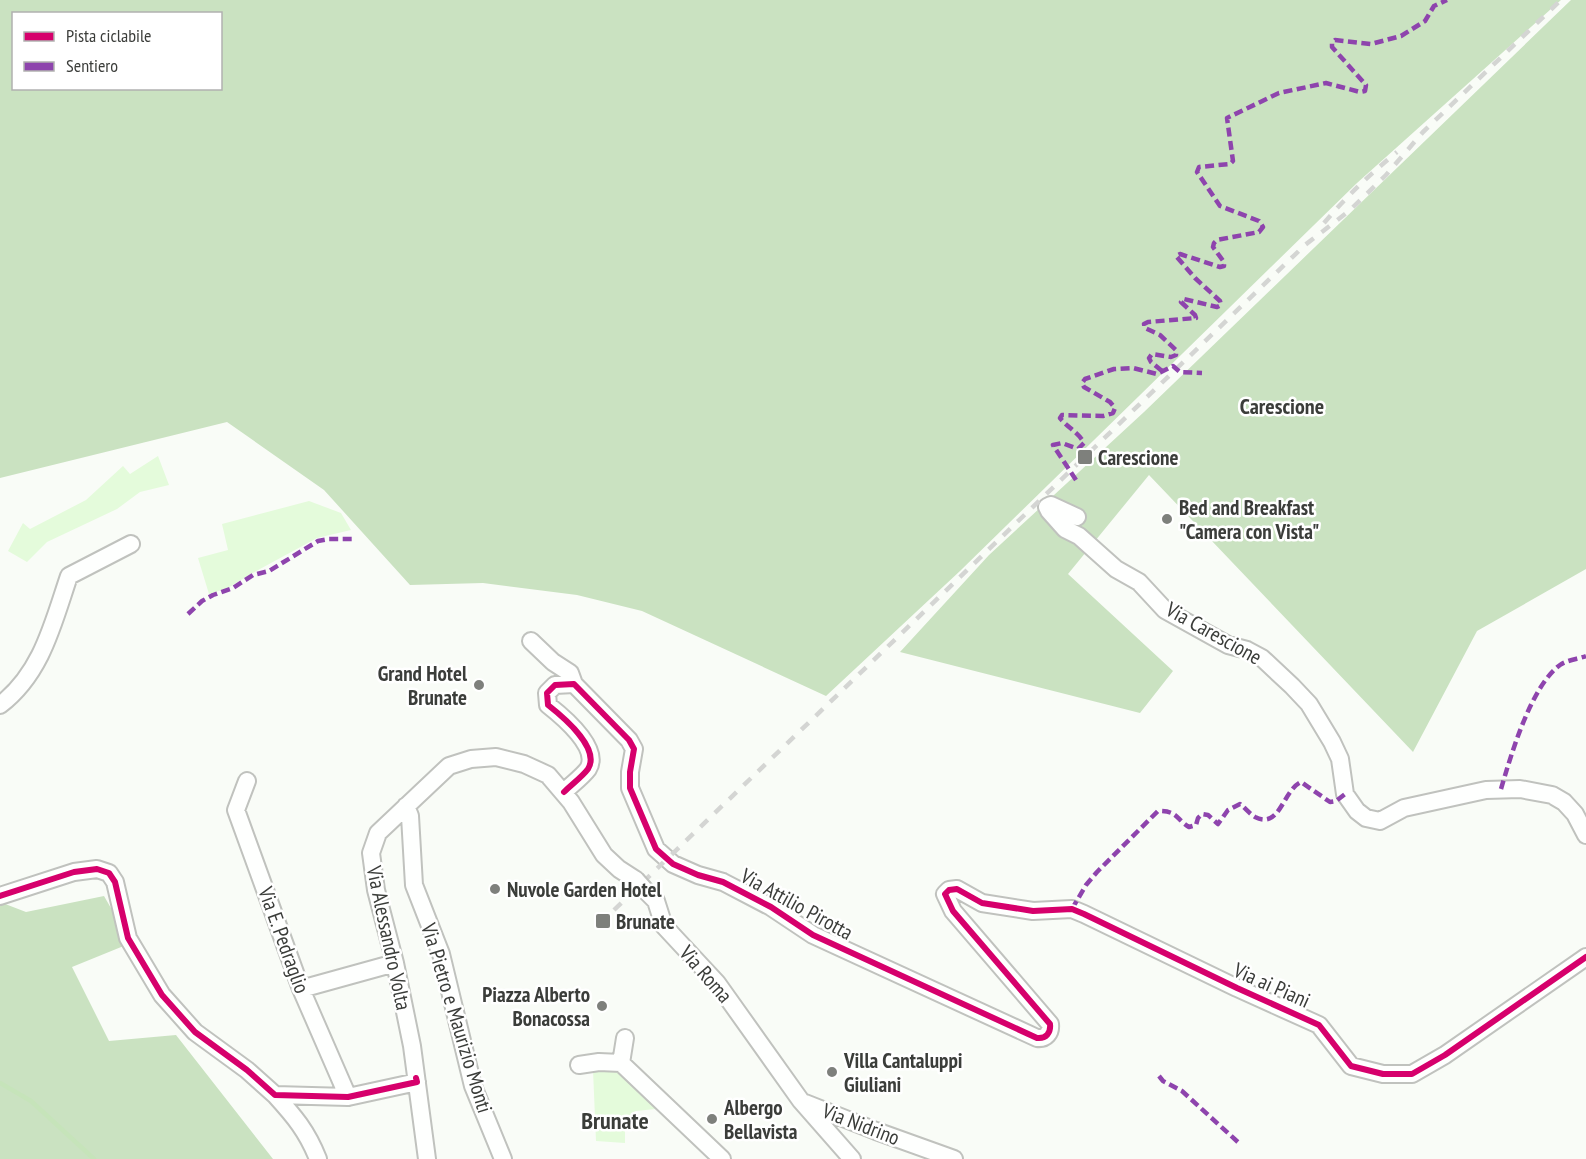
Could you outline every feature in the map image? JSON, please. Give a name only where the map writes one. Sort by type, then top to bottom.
[{"type":"street","name":"Via Carescione","points":[[1077,517],[1051,505],[1047,507],[1048,512],[1065,529],[1079,537],[1116,569],[1139,582],[1165,610],[1228,645],[1247,650],[1262,658],[1309,704],[1340,759],[1345,794],[1366,819],[1380,821],[1404,808],[1486,790],[1520,789],[1552,795],[1564,802],[1575,814],[1586,835]]},
{"type":"street","points":[[0,705],[23,684],[34,667],[43,650],[69,576],[131,544]]},
{"type":"street","points":[[531,641],[553,663],[570,674],[574,684],[555,685],[547,693],[548,705],[576,729],[590,756],[589,768],[564,792]]},
{"type":"street","name":"Via Attilio Pirotta","points":[[574,684],[629,740],[634,749],[630,788],[656,849],[673,864],[698,875],[723,882],[771,907],[813,935],[944,996],[1037,1038],[1047,1036],[1051,1030],[1045,1017],[953,911],[945,894]]},
{"type":"street","name":"Via Alessandro Volta","points":[[427,1159],[412,1046],[395,963],[376,890],[370,853],[378,833],[406,806],[449,766],[471,759],[496,758],[524,764],[548,775],[564,792]]},
{"type":"street","name":"Via E. Pedraglio","points":[[247,781],[236,810],[301,989],[348,1097]]},
{"type":"street","name":"Via Roma","points":[[564,792],[604,855],[640,884],[656,901],[664,926],[717,983],[801,1101],[852,1159]]},
{"type":"street","name":"Via Pietro e Maurizio Monti","points":[[406,806],[411,816],[414,885],[441,954],[473,1086],[503,1159]]},
{"type":"street","points":[[0,896],[74,872],[97,869],[109,873],[115,882],[128,938],[162,995],[195,1032],[247,1070],[275,1095],[298,1120],[310,1138],[318,1159]]},
{"type":"street","name":"Via ai Piani","points":[[945,894],[949,890],[957,889],[982,903],[1033,911],[1072,909],[1319,1025],[1352,1066],[1383,1074],[1412,1074],[1445,1054],[1586,957]]},
{"type":"street","points":[[301,989],[395,963]]},
{"type":"street","points":[[621,1063],[625,1038]]},
{"type":"street","points":[[579,1065],[599,1062],[621,1063],[722,1159]]},
{"type":"street","points":[[275,1095],[348,1097],[417,1082]]},
{"type":"street","name":"Via Nidrino","points":[[801,1101],[954,1159]]},
{"type":"green space","points":[[0,0],[1561,0],[1357,183],[960,571],[826,696],[642,611],[577,595],[483,583],[410,585],[324,490],[227,422],[0,478]]},
{"type":"green space","points":[[1571,0],[1586,0],[1586,569],[1477,631],[1413,752],[1149,475],[1068,574],[1173,671],[1140,713],[900,652],[989,555],[1144,412]]},
{"type":"green space","points":[[158,456],[169,485],[140,492],[117,509],[47,542],[27,562],[8,551],[23,523],[30,529],[86,500],[123,466],[130,474]]},
{"type":"green space","points":[[309,501],[341,513],[351,530],[317,538],[228,588],[209,594],[198,558],[228,550],[222,524]]},
{"type":"green space","points":[[104,896],[131,943],[72,967],[109,1041],[176,1035],[273,1159],[0,1159],[0,902],[26,912]]},
{"type":"green space","points":[[606,1069],[627,1074],[665,1108],[636,1111],[625,1122],[625,1143],[596,1141],[593,1070]]},
{"type":"waterway","points":[[0,1083],[31,1101],[94,1159]]},
{"type":"railway","points":[[614,910],[1305,245],[1349,211],[1386,175],[1423,132],[1561,0]]},
{"type":"railway","points":[[1324,223],[1359,186],[1397,152]]},
{"type":"marked path","points":[[1162,371],[1149,358],[1152,354],[1171,357],[1176,355],[1176,350],[1160,335],[1145,328],[1144,324],[1196,318],[1181,302],[1184,299],[1217,307],[1221,305],[1220,301],[1176,256],[1180,254],[1220,267],[1224,266],[1224,262],[1213,247],[1214,243],[1217,240],[1259,232],[1263,227],[1259,221],[1220,206],[1197,172],[1199,167],[1230,164],[1233,161],[1227,118],[1279,93],[1326,83],[1360,92],[1365,91],[1366,85],[1332,47],[1332,43],[1335,40],[1371,44],[1401,36],[1425,21],[1434,6],[1447,0]]},
{"type":"marked path","points":[[1076,480],[1053,445],[1062,443],[1078,449],[1084,443],[1060,418],[1062,415],[1103,416],[1113,413],[1115,408],[1110,402],[1084,387],[1082,383],[1085,379],[1114,369],[1133,368],[1157,374],[1173,366],[1180,372],[1202,373]]},
{"type":"marked path","points":[[188,614],[202,601],[233,588],[253,575],[269,571],[318,541],[353,539]]},
{"type":"marked path","points":[[1501,789],[1523,722],[1540,688],[1560,665],[1586,656]]},
{"type":"marked path","points":[[1072,909],[1086,885],[1097,872],[1158,811],[1173,814],[1189,827],[1196,825],[1202,814],[1208,815],[1218,824],[1228,810],[1240,804],[1255,817],[1263,820],[1270,818],[1276,814],[1295,786],[1301,782],[1330,802],[1336,801],[1345,794]]},
{"type":"marked path","points":[[1159,1076],[1163,1081],[1182,1091],[1240,1144]]},
{"type":"cycle path","points":[[564,792],[588,769],[591,761],[585,742],[548,705],[547,693],[555,685],[574,684],[629,740],[634,749],[630,788],[656,849],[673,864],[698,875],[723,882],[771,907],[813,935],[1037,1038],[1047,1035],[1050,1024],[953,911],[945,894],[949,890],[957,889],[982,903],[1033,911],[1072,909],[1084,914],[1319,1025],[1351,1066],[1383,1074],[1412,1074],[1445,1055],[1586,957]]},
{"type":"cycle path","points":[[0,896],[74,872],[97,869],[109,873],[115,882],[128,938],[162,995],[195,1032],[247,1070],[275,1095],[348,1097],[417,1082],[416,1078]]},
{"type":"place","name":"Carescione","points":[[1085,457]]},
{"type":"place","name":"Bed and Breakfast \"Camera con Vista\"","points":[[1167,519]]},
{"type":"place","name":"Grand Hotel Brunate","points":[[479,685]]},
{"type":"place","name":"Nuvole Garden Hotel","points":[[495,889]]},
{"type":"place","name":"Brunate","points":[[603,921]]},
{"type":"place","name":"Piazza Alberto Bonacossa","points":[[602,1006]]},
{"type":"place","name":"Villa Cantaluppi Giuliani","points":[[832,1072]]},
{"type":"place","name":"Albergo Bellavista","points":[[712,1119]]},
{"type":"district","name":"Carescione","points":[[1282,406]]},
{"type":"district","name":"Brunate","points":[[615,1120]]}]
